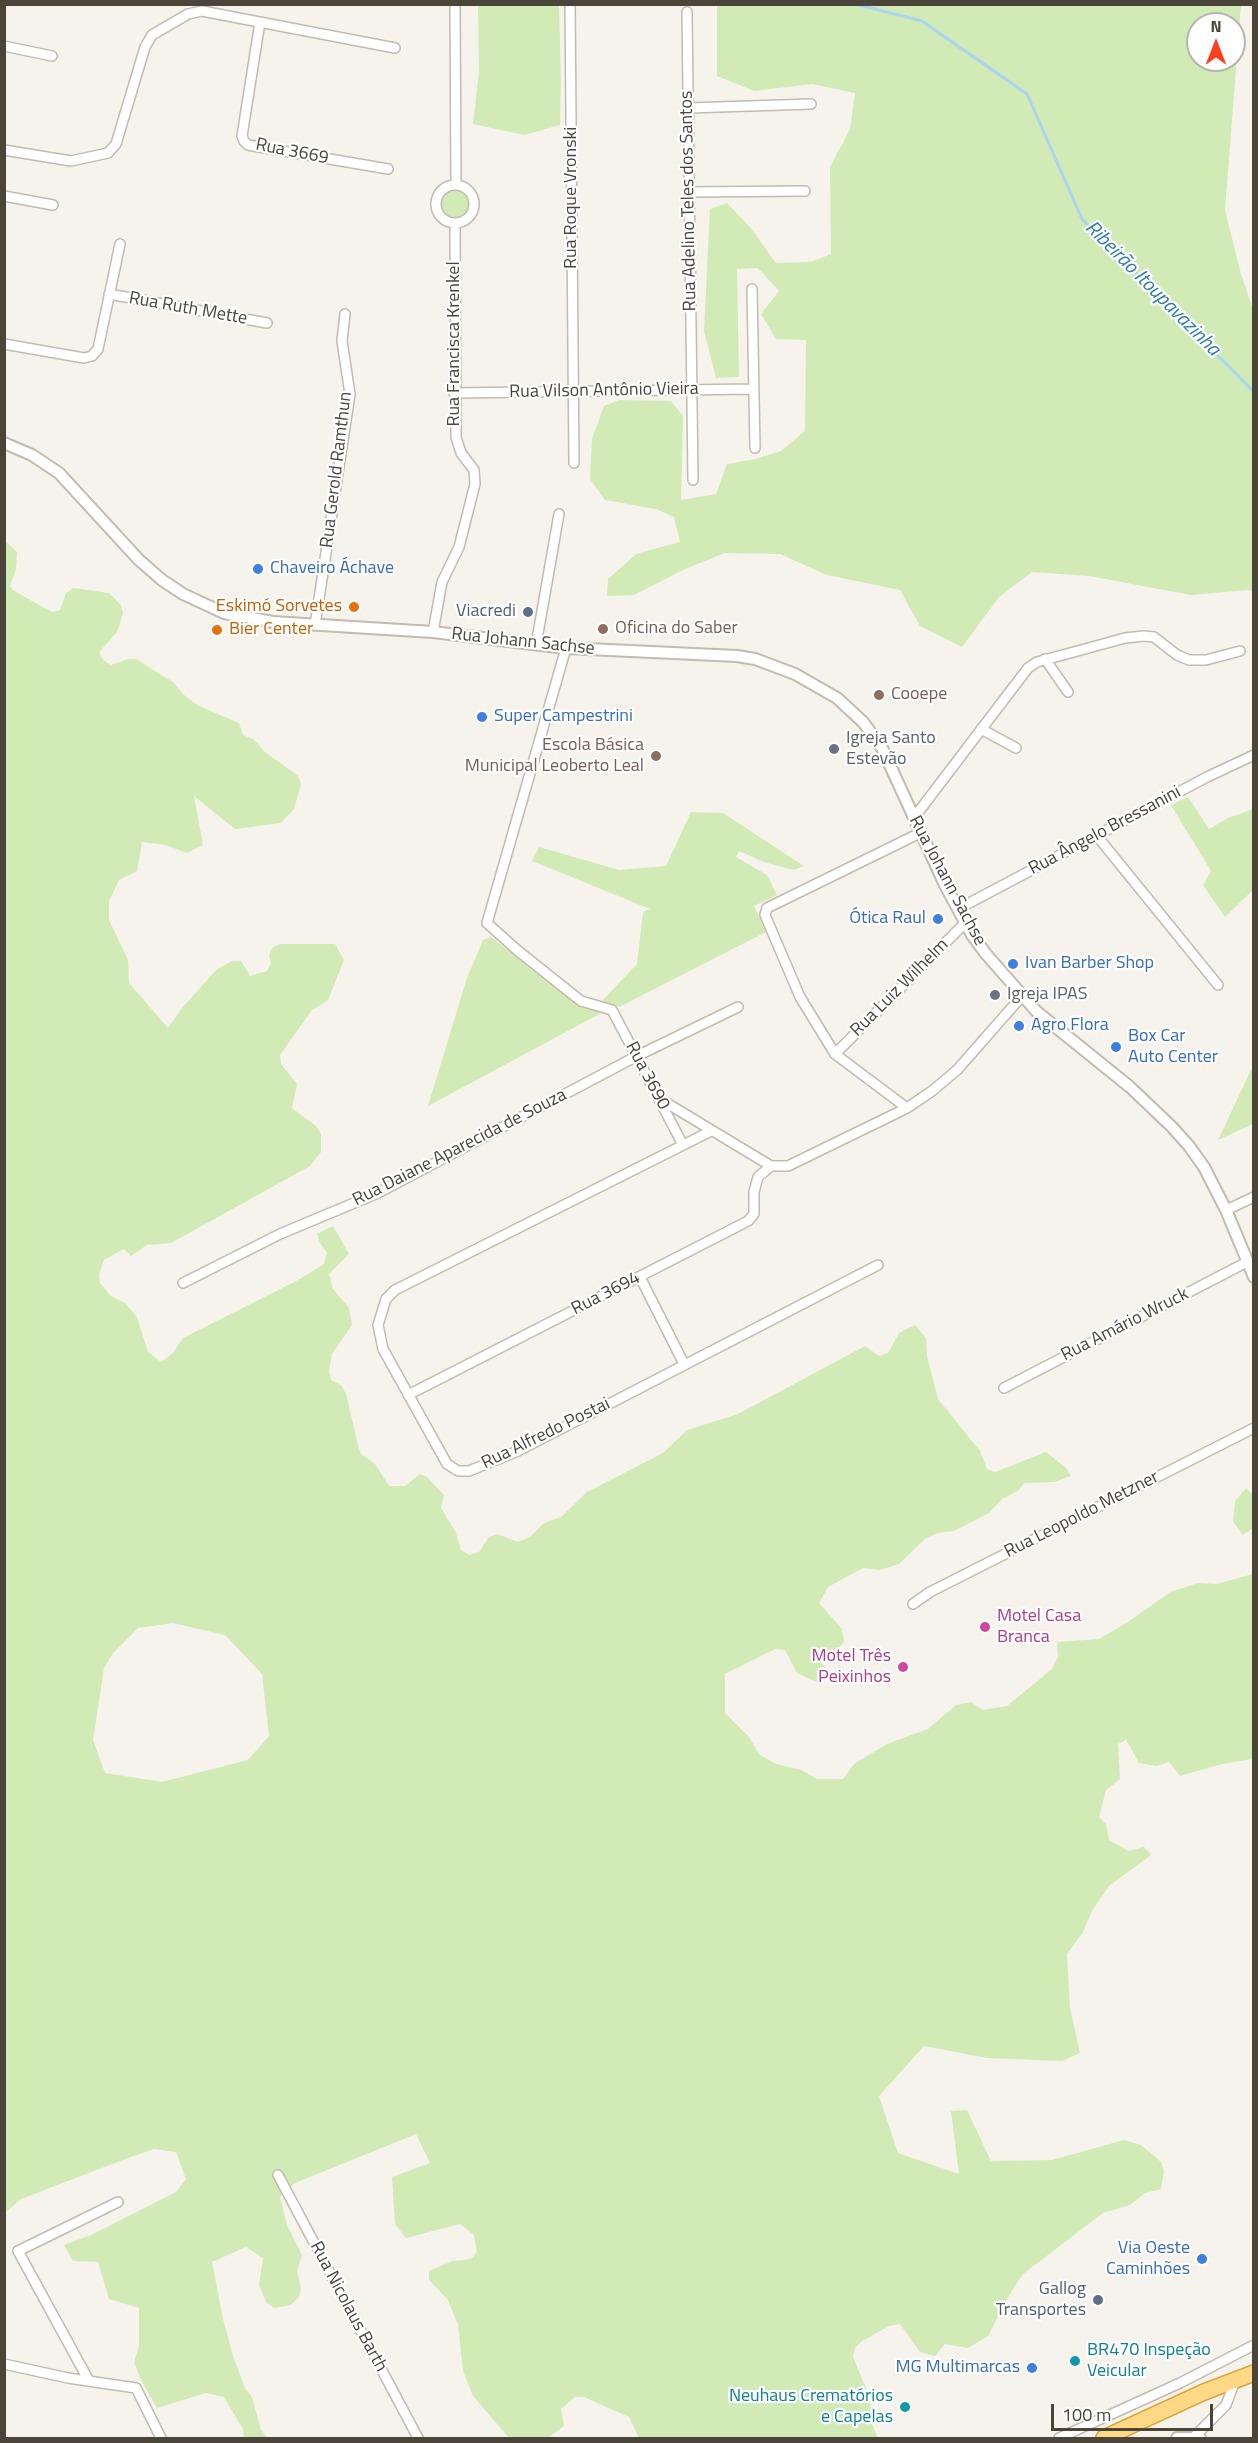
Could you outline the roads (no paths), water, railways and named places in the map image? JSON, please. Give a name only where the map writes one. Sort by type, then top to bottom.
[{"type":"highway","points":[[1204,2392],[1254,2362]]},
{"type":"highway","points":[[1104,2439],[1204,2392],[1254,2373]]},
{"type":"street","points":[[455,4],[456,185]]},
{"type":"street","name":"Rua Roque Vronski","points":[[570,4],[574,463]]},
{"type":"street","points":[[4,150],[71,161],[108,153],[116,144],[145,47],[152,35],[189,14],[202,11],[395,48]]},
{"type":"street","name":"Rua Adelino Teles dos Santos","points":[[687,12],[693,480]]},
{"type":"street","name":"Rua 3669","points":[[260,22],[242,136],[244,141],[248,145],[388,169]]},
{"type":"street","points":[[4,46],[52,56]]},
{"type":"street","points":[[688,108],[811,104]]},
{"type":"street","points":[[456,185],[469,191],[474,205],[468,218],[455,223],[441,217],[436,204],[442,190],[456,185]]},
{"type":"street","points":[[689,192],[805,191]]},
{"type":"street","points":[[4,196],[53,205]]},
{"type":"street","name":"Rua Francisca Krenkel","points":[[433,632],[442,582],[459,547],[475,484],[474,471],[461,453],[456,437],[455,223]]},
{"type":"street","points":[[4,344],[84,357],[92,356],[98,349],[120,244]]},
{"type":"street","points":[[752,289],[755,448]]},
{"type":"street","name":"Rua Ruth Mette","points":[[110,294],[267,323]]},
{"type":"street","name":"Rua Gerold Ramthun","points":[[315,625],[350,394],[342,341],[345,314]]},
{"type":"street","name":"Rua Vilson Antônio Vieira","points":[[454,393],[754,389]]},
{"type":"street","name":"Rua Johann Sachse","points":[[4,443],[32,455],[59,473],[139,560],[183,594],[224,613],[273,622],[433,632],[566,648],[737,656],[754,659],[795,674],[837,698],[863,722],[882,748],[913,819],[965,923],[986,954],[1050,1024],[1130,1087],[1172,1127],[1204,1167],[1226,1210],[1254,1277]]},
{"type":"street","points":[[536,645],[559,514]]},
{"type":"street","points":[[913,819],[1028,668],[1045,659],[1125,638],[1144,636],[1154,637],[1177,655],[1188,660],[1206,660],[1240,651]]},
{"type":"street","name":"Rua 3690","points":[[566,648],[487,923],[581,1001],[609,1008],[637,1056],[683,1145]]},
{"type":"street","points":[[1045,659],[1068,692]]},
{"type":"street","points":[[981,729],[1016,748]]},
{"type":"street","name":"Rua Ângelo Bressanini","points":[[958,909],[1207,777],[1254,755]]},
{"type":"street","points":[[907,1108],[835,1054],[800,998],[765,911],[920,833]]},
{"type":"street","points":[[1097,836],[1218,985]]},
{"type":"street","name":"Rua Luiz Wilhelm","points":[[835,1054],[965,923]]},
{"type":"street","points":[[658,1098],[771,1166],[788,1166],[907,1108],[957,1070],[1022,996]]},
{"type":"street","name":"Rua Daiane Aparecida de Souza","points":[[183,1282],[280,1234],[378,1193],[637,1056],[738,1007]]},
{"type":"street","name":"Rua Alfredo Postai","points":[[711,1131],[394,1290],[386,1299],[378,1325],[383,1349],[447,1464],[458,1471],[468,1471],[518,1451],[878,1265]]},
{"type":"street","name":"Rua 3694","points":[[408,1395],[748,1221],[754,1214],[754,1192],[758,1177],[771,1166]]},
{"type":"street","points":[[1226,1210],[1254,1197]]},
{"type":"street","name":"Rua Amário Wruck","points":[[1004,1388],[1247,1262]]},
{"type":"street","points":[[640,1277],[684,1365]]},
{"type":"street","name":"Rua Leopoldo Metzner","points":[[913,1604],[930,1592],[1254,1428]]},
{"type":"street","name":"Rua Nicolaus Barth","points":[[278,2175],[418,2439]]},
{"type":"street","points":[[89,2381],[18,2251],[118,2202]]},
{"type":"street","points":[[1059,2439],[1180,2383],[1254,2345]]},
{"type":"street","points":[[4,2364],[136,2388],[161,2439]]},
{"type":"street","points":[[1193,2438],[1226,2405],[1235,2381]]},
{"type":"street","points":[[1177,2439],[1200,2439]]},
{"type":"waterway","name":"Ribeirão Itoupavazinha","points":[[855,4],[922,21],[1027,94],[1082,219],[1254,392]]},
{"type":"place","name":"Chaveiro Áchave","points":[[258,569]]},
{"type":"place","name":"Eskimó Sorvetes","points":[[354,607]]},
{"type":"place","name":"Viacredi","points":[[528,612]]},
{"type":"place","name":"Oficina do Saber","points":[[603,629]]},
{"type":"place","name":"Bier Center","points":[[217,630]]},
{"type":"place","name":"Cooepe","points":[[879,695]]},
{"type":"place","name":"Super Campestrini","points":[[482,717]]},
{"type":"place","name":"Igreja Santo Estevão","points":[[834,749]]},
{"type":"place","name":"Escola Básica Municipal Leoberto Leal","points":[[656,756]]},
{"type":"place","name":"Ótica Raul","points":[[938,919]]},
{"type":"place","name":"Ivan Barber Shop","points":[[1013,964]]},
{"type":"place","name":"Igreja IPAS","points":[[995,995]]},
{"type":"place","name":"Agro Flora","points":[[1019,1026]]},
{"type":"place","name":"Box Car Auto Center","points":[[1116,1047]]},
{"type":"place","name":"Motel Casa Branca","points":[[985,1627]]},
{"type":"place","name":"Motel Três Peixinhos","points":[[903,1667]]},
{"type":"place","name":"Via Oeste Caminhões","points":[[1202,2259]]},
{"type":"place","name":"Gallog Transportes","points":[[1098,2300]]},
{"type":"place","name":"BR470 Inspeção Veicular","points":[[1075,2361]]},
{"type":"place","name":"MG Multimarcas","points":[[1032,2368]]},
{"type":"place","name":"Neuhaus Crematórios e Capelas","points":[[905,2407]]}]
